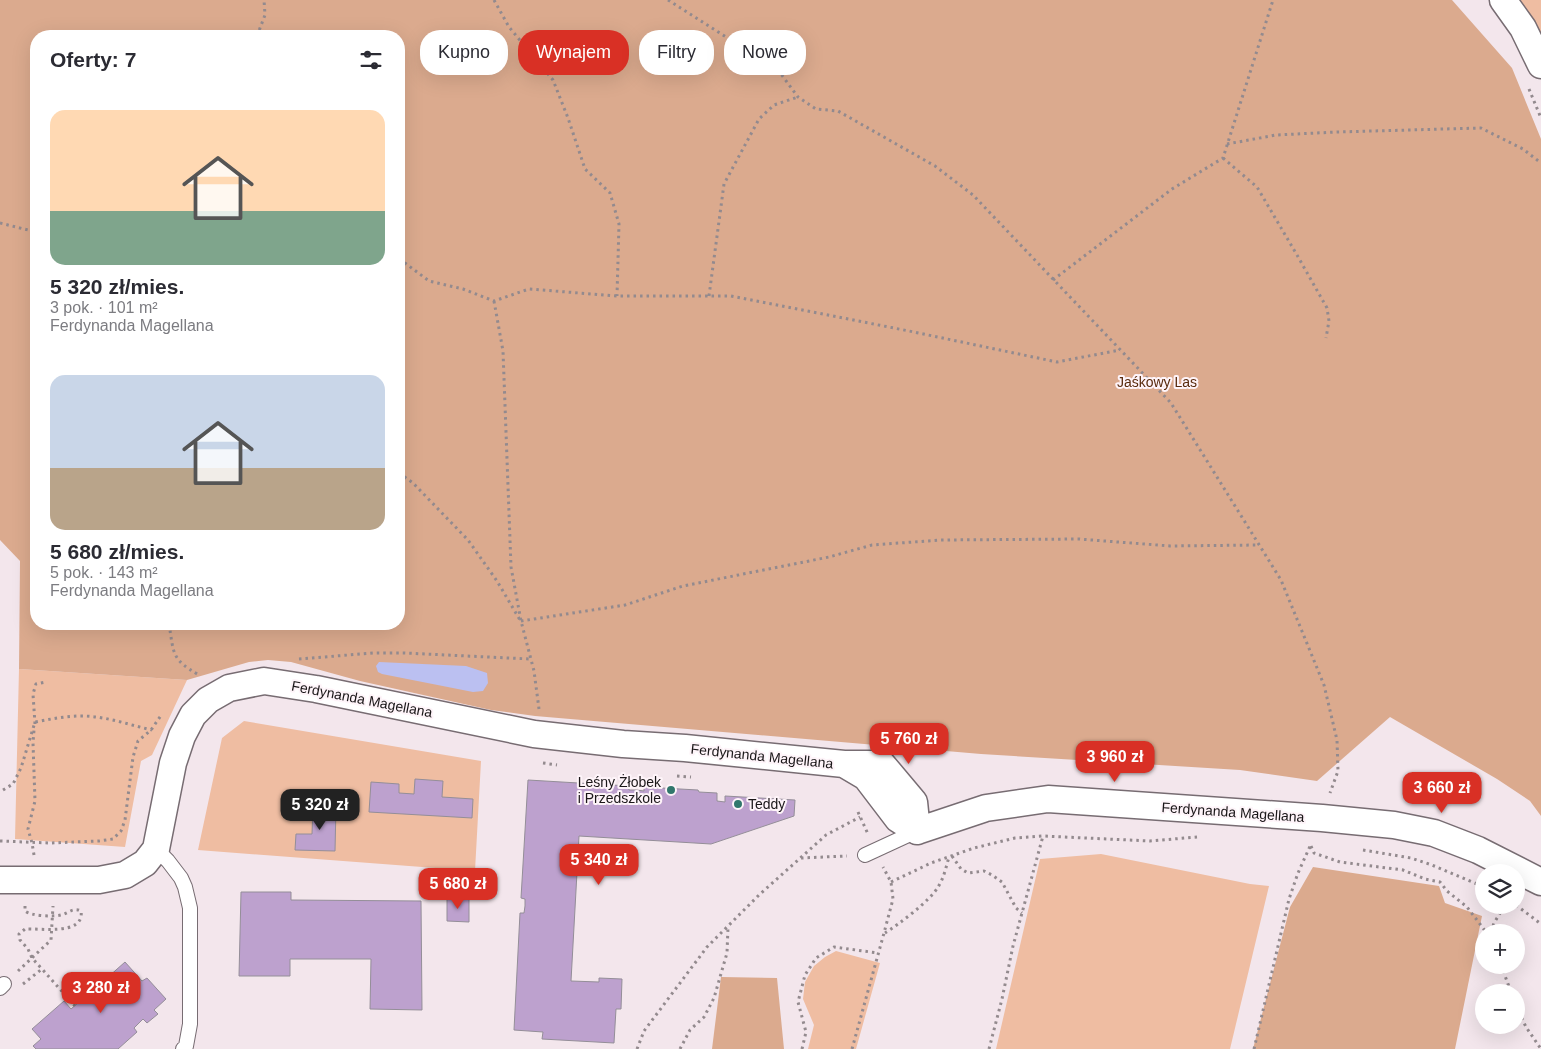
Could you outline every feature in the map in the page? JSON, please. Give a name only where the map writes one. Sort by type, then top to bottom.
[{"type":"street","points":[[1503,0],[1523,28],[1541,66]]},
{"type":"street","name":"Ferdynanda Magellana","points":[[156,849],[173,763],[182,736],[193,715],[208,700],[229,688],[264,681],[316,689],[534,734],[844,764],[882,764],[914,802],[917,831],[986,808],[1048,799],[1322,818],[1394,824],[1434,833],[1478,850],[1541,882]]},
{"type":"street","points":[[0,880],[32,892],[125,875],[145,863],[156,849]]},
{"type":"lane","points":[[870,853],[917,831]]},
{"type":"lane","points":[[156,849],[181,878],[187,892],[190,908],[190,1024],[186,1046],[183,1049]]},
{"type":"path","points":[[259,30],[265,15],[264,0]]},
{"type":"path","points":[[494,0],[509,27],[553,80],[586,169],[610,193],[619,224],[617,296]]},
{"type":"path","points":[[668,0],[778,70],[798,97],[816,109],[838,111],[935,166],[973,194],[1170,403],[1281,580],[1324,685],[1337,740],[1338,771],[1322,818],[1289,899],[1254,1049]]},
{"type":"path","points":[[1054,280],[1172,189],[1223,158],[1273,0]]},
{"type":"path","points":[[709,296],[724,184],[758,119],[774,104],[798,97]]},
{"type":"path","points":[[1228,144],[1276,135],[1481,128],[1523,149],[1541,163]]},
{"type":"path","points":[[1223,158],[1257,187],[1301,262],[1327,308],[1329,321],[1326,338]]},
{"type":"path","points":[[0,222],[30,230]]},
{"type":"path","points":[[405,263],[429,281],[463,289],[494,301],[529,289],[617,296],[731,296],[1057,362],[1121,350]]},
{"type":"path","points":[[494,301],[503,351],[511,567],[521,621],[534,671],[540,718],[534,734]]},
{"type":"path","points":[[405,477],[468,540],[497,581],[521,621]]},
{"type":"path","points":[[521,621],[625,604],[683,586],[829,557],[872,545],[941,540],[1079,539],[1170,546],[1259,545]]},
{"type":"path","points":[[170,630],[175,656],[184,667],[199,676]]},
{"type":"path","points":[[295,659],[389,653],[530,660]]},
{"type":"path","points":[[46,682],[36,684],[33,694],[35,722],[33,743],[34,801],[28,829],[34,855],[32,892],[25,906],[25,911],[27,913],[52,915],[64,914],[74,909],[81,911],[82,915],[77,923],[65,929],[25,928],[19,934],[20,940],[28,949],[32,958],[75,1006]]},
{"type":"path","points":[[35,722],[83,716],[116,721],[151,730],[166,731],[182,736]]},
{"type":"path","points":[[2,790],[13,784],[21,768],[35,722]]},
{"type":"path","points":[[0,841],[32,843],[113,839],[120,831],[125,820],[133,757],[138,741],[151,730]]},
{"type":"path","points":[[540,762],[566,766]]},
{"type":"path","points":[[673,776],[692,777]]},
{"type":"path","points":[[852,1049],[893,898],[891,882],[870,853],[857,810]]},
{"type":"path","points":[[637,1049],[644,1032],[706,947],[826,836],[860,817]]},
{"type":"path","points":[[891,882],[931,863],[974,848],[1015,838],[1043,836],[1136,842],[1204,837]]},
{"type":"path","points":[[989,1049],[1043,836]]},
{"type":"path","points":[[1302,844],[1320,846]]},
{"type":"path","points":[[1311,845],[1314,853],[1340,862],[1403,870],[1425,880],[1440,882],[1447,891],[1467,906],[1480,924]]},
{"type":"path","points":[[1355,849],[1411,858],[1439,867],[1475,883]]},
{"type":"path","points":[[801,858],[870,853]]},
{"type":"path","points":[[951,857],[961,869],[968,873],[984,871],[1002,882],[1016,908],[1022,913]]},
{"type":"path","points":[[884,933],[908,916],[938,888],[951,857]]},
{"type":"path","points":[[42,968],[12,993],[2,986],[51,940],[53,903]]},
{"type":"path","points":[[1525,912],[1541,924]]},
{"type":"path","points":[[680,1049],[690,1030],[704,1017],[714,998],[727,953],[728,926]]},
{"type":"path","points":[[802,1049],[806,1032],[798,1002],[805,974],[816,958],[834,947],[878,953]]},
{"type":"path","points":[[1525,1025],[1541,1049]]},
{"type":"shaded area","points":[[1519,0],[1541,0],[1541,37]]},
{"type":"shaded area","points":[[19,669],[187,680],[152,755],[141,761],[125,847],[15,839]]},
{"type":"shaded area","points":[[244,721],[481,761],[475,871],[198,850],[222,738]]},
{"type":"shaded area","points":[[1101,854],[1250,884],[1269,886],[1230,1049],[996,1049],[1040,859]]},
{"type":"shaded area","points":[[836,951],[880,963],[856,1049],[808,1049],[814,1025],[803,999],[805,982],[814,966]]},
{"type":"green space","name":"Jaśkowy Las","points":[[0,0],[1452,0],[1512,68],[1541,139],[1541,816],[1530,801],[1497,779],[1390,717],[1317,781],[1240,770],[981,754],[535,716],[491,710],[360,681],[291,662],[268,660],[249,662],[187,680],[19,669],[20,561],[0,540]]},
{"type":"green space","points":[[1313,867],[1439,886],[1445,903],[1482,916],[1480,924],[1475,924],[1475,950],[1455,1049],[1253,1049],[1290,907]]},
{"type":"green space","points":[[721,977],[777,978],[784,1049],[712,1049]]},
{"type":"water","points":[[379,662],[466,666],[487,673],[488,683],[483,691],[473,692],[382,674],[378,672],[376,666]]},
{"type":"building","points":[[415,779],[443,781],[442,797],[473,799],[472,818],[369,812],[371,782],[399,784],[399,793],[414,794]]},
{"type":"building","points":[[528,780],[629,786],[629,790],[644,791],[644,787],[698,790],[699,792],[717,793],[717,801],[725,802],[725,796],[795,800],[794,816],[711,844],[579,836],[571,981],[599,982],[599,978],[622,979],[621,1009],[616,1009],[614,1043],[542,1039],[543,1032],[514,1030],[520,913],[524,913],[525,906],[525,899],[521,898]]},
{"type":"building","points":[[313,806],[336,806],[335,851],[295,850],[296,834],[312,834]]},
{"type":"building","points":[[241,892],[291,892],[291,900],[421,901],[422,1010],[370,1009],[371,959],[290,959],[290,976],[239,976]]},
{"type":"building","points":[[447,898],[469,899],[469,922],[447,921]]},
{"type":"building","points":[[125,962],[142,981],[147,978],[166,999],[154,1010],[158,1014],[147,1023],[143,1019],[134,1028],[137,1032],[118,1049],[36,1049],[33,1046],[41,1039],[32,1029],[64,1001],[71,1009],[78,1003],[70,995],[81,985],[89,994]]},
{"type":"place","name":"Leśny Żłobek i Przedszkole","points":[[671,790]]},
{"type":"place","name":"Teddy","points":[[738,804]]}]
